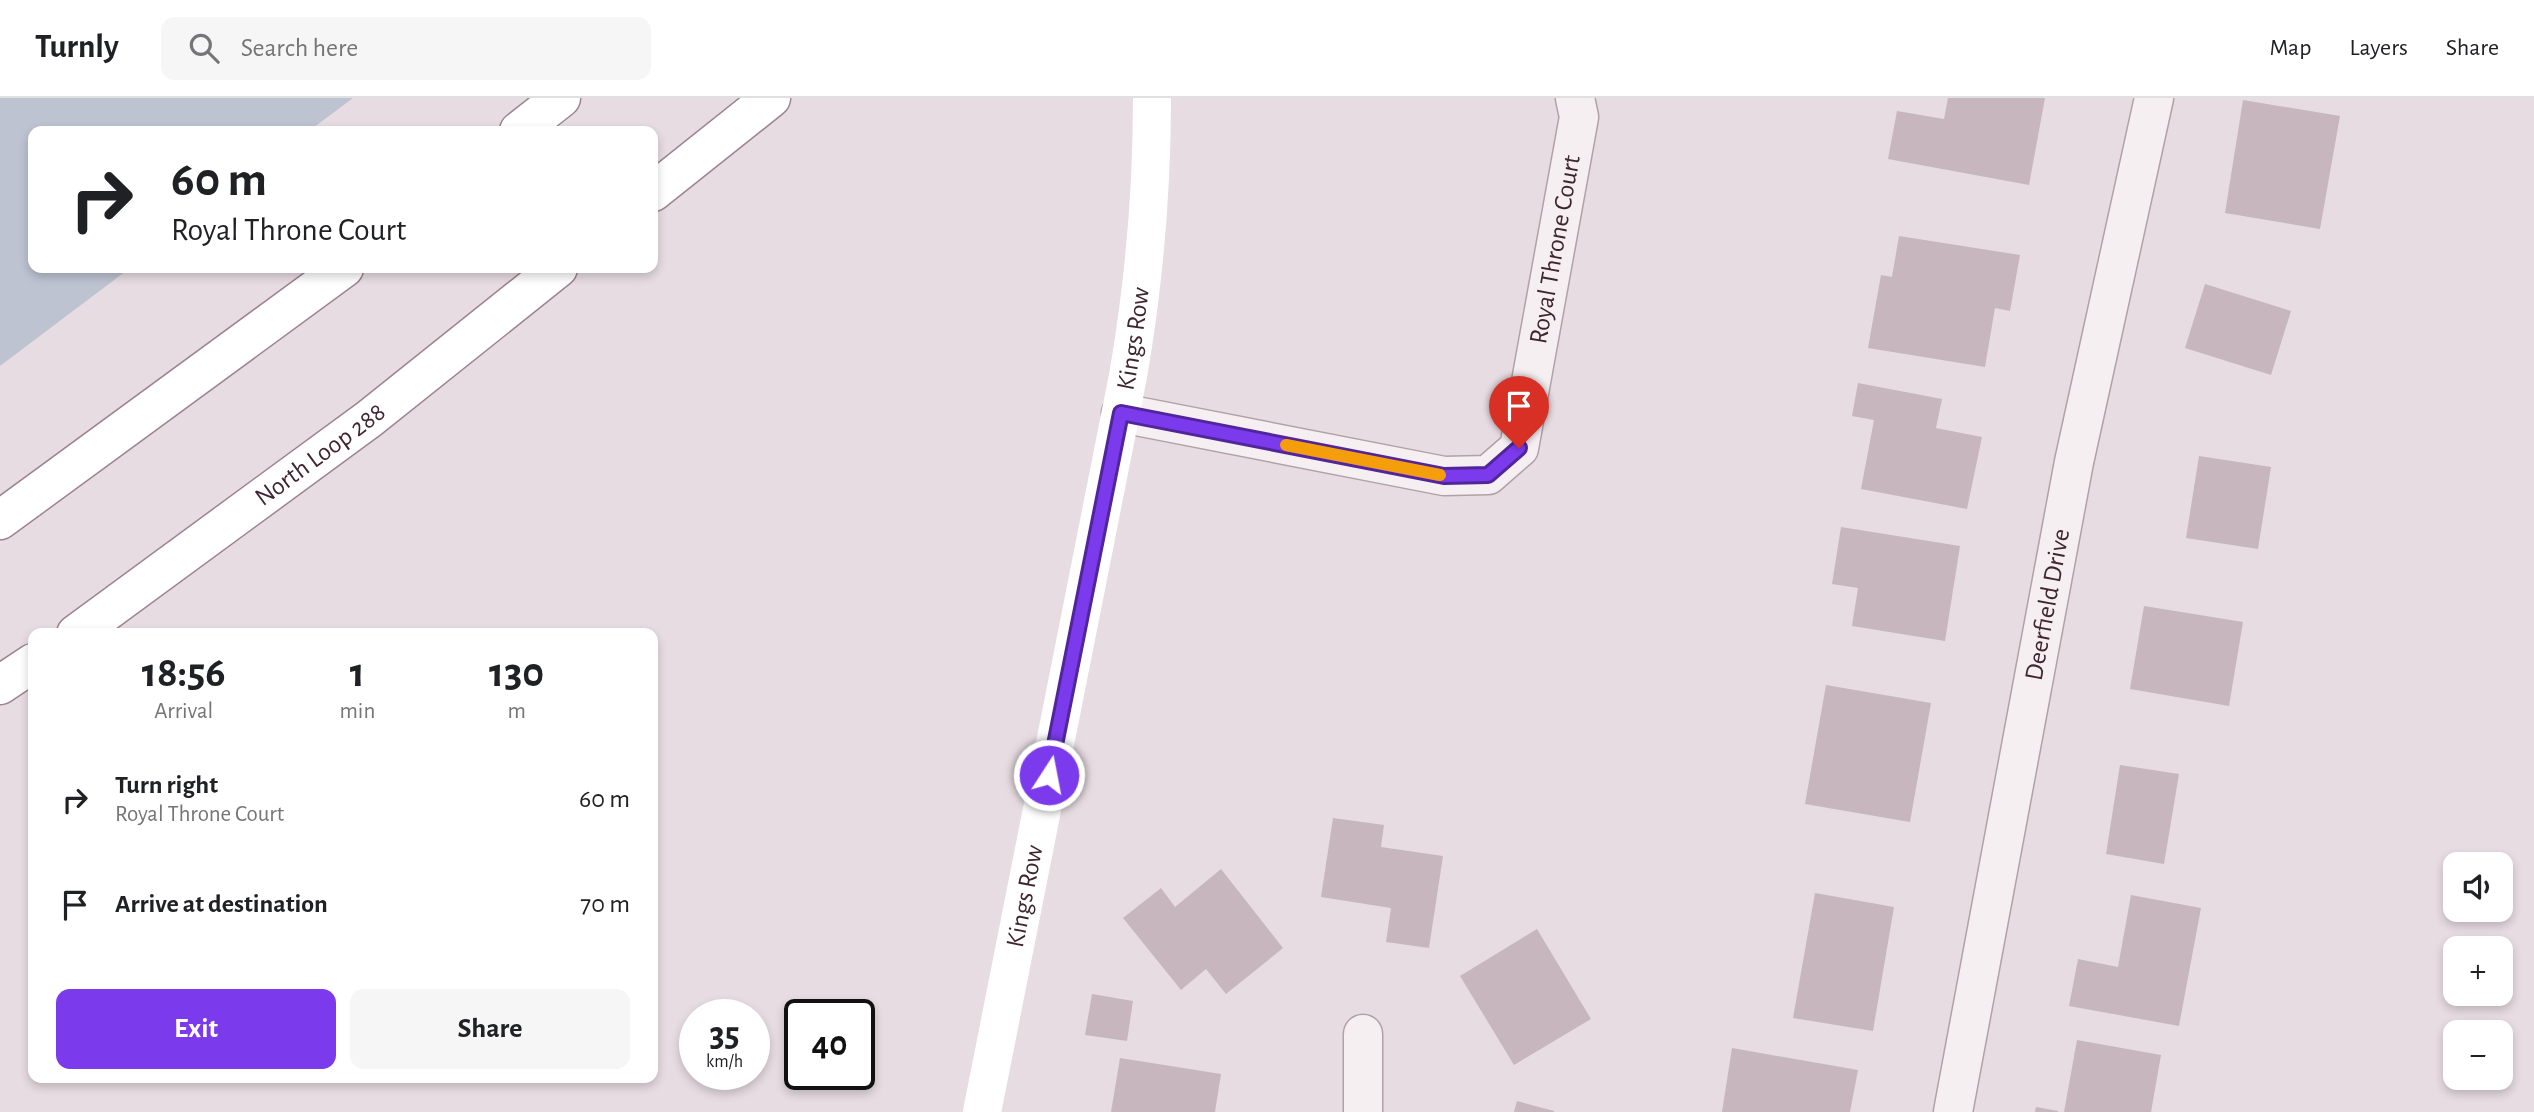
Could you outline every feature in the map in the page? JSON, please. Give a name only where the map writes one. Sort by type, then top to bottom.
[{"type":"main road","points":[[525,126],[561,98]]},
{"type":"main road","points":[[658,188],[771,98]]},
{"type":"main road","name":"Kings Row","points":[[982,1112],[1121,413],[1140,303],[1152,160],[1152,98]]},
{"type":"main road","points":[[0,520],[337,273]]},
{"type":"main road","name":"North Loop 288","points":[[84,628],[369,419],[552,273]]},
{"type":"main road","points":[[0,685],[28,666]]},
{"type":"street","name":"Royal Throne Court","points":[[1121,413],[1444,476],[1488,475],[1519,448],[1579,117],[1575,98]]},
{"type":"street","name":"Deerfield Drive","points":[[1953,1112],[2074,462],[2154,98]]},
{"type":"street","points":[[1363,1034],[1363,1112]]},
{"type":"shaded area","points":[[0,98],[353,98],[316,126],[28,126],[28,273],[123,273],[0,366]]},
{"type":"building","points":[[1948,98],[2045,98],[2029,185],[1888,159],[1897,111],[1944,119]]},
{"type":"building","points":[[2243,100],[2340,116],[2320,229],[2225,213]]},
{"type":"building","points":[[1899,236],[2020,255],[2010,311],[1995,308],[1985,367],[1868,348],[1881,275],[1892,277]]},
{"type":"building","points":[[2205,284],[2291,311],[2271,375],[2185,348]]},
{"type":"building","points":[[1858,383],[1942,399],[1936,428],[1982,437],[1967,509],[1861,489],[1874,420],[1852,416]]},
{"type":"building","points":[[2199,456],[2271,467],[2258,549],[2186,538]]},
{"type":"building","points":[[1841,527],[1960,546],[1945,641],[1852,626],[1858,588],[1832,584]]},
{"type":"building","points":[[2144,606],[2243,622],[2229,706],[2130,689]]},
{"type":"building","points":[[1826,685],[1931,703],[1910,822],[1805,804]]},
{"type":"building","points":[[2120,765],[2179,774],[2164,864],[2106,854]]},
{"type":"building","points":[[1333,818],[1384,825],[1381,847],[1443,856],[1429,948],[1386,942],[1391,908],[1321,897]]},
{"type":"building","points":[[1221,869],[1283,948],[1226,994],[1206,969],[1181,990],[1123,918],[1161,888],[1175,907]]},
{"type":"building","points":[[1815,893],[1894,907],[1873,1031],[1793,1018]]},
{"type":"building","points":[[2131,895],[2201,908],[2179,1026],[2069,1006],[2078,959],[2118,967]]},
{"type":"building","points":[[1537,929],[1591,1019],[1514,1065],[1460,976]]},
{"type":"building","points":[[1092,994],[1133,1001],[1127,1041],[1085,1035]]},
{"type":"building","points":[[2077,1040],[2161,1055],[2151,1112],[2064,1112]]},
{"type":"building","points":[[1732,1048],[1858,1070],[1850,1112],[1722,1112]]},
{"type":"building","points":[[1120,1058],[1221,1074],[1215,1112],[1111,1112]]},
{"type":"building","points":[[1517,1101],[1554,1111],[1554,1112],[1514,1112]]},
{"type":"building","points":[[2036,1107],[2058,1111],[2058,1112],[2035,1112]]},
{"type":"slow traffic","points":[[1286,445],[1440,475]]},
{"type":"route","points":[[1049,775],[1121,413],[1444,476],[1488,475],[1519,448]]}]
